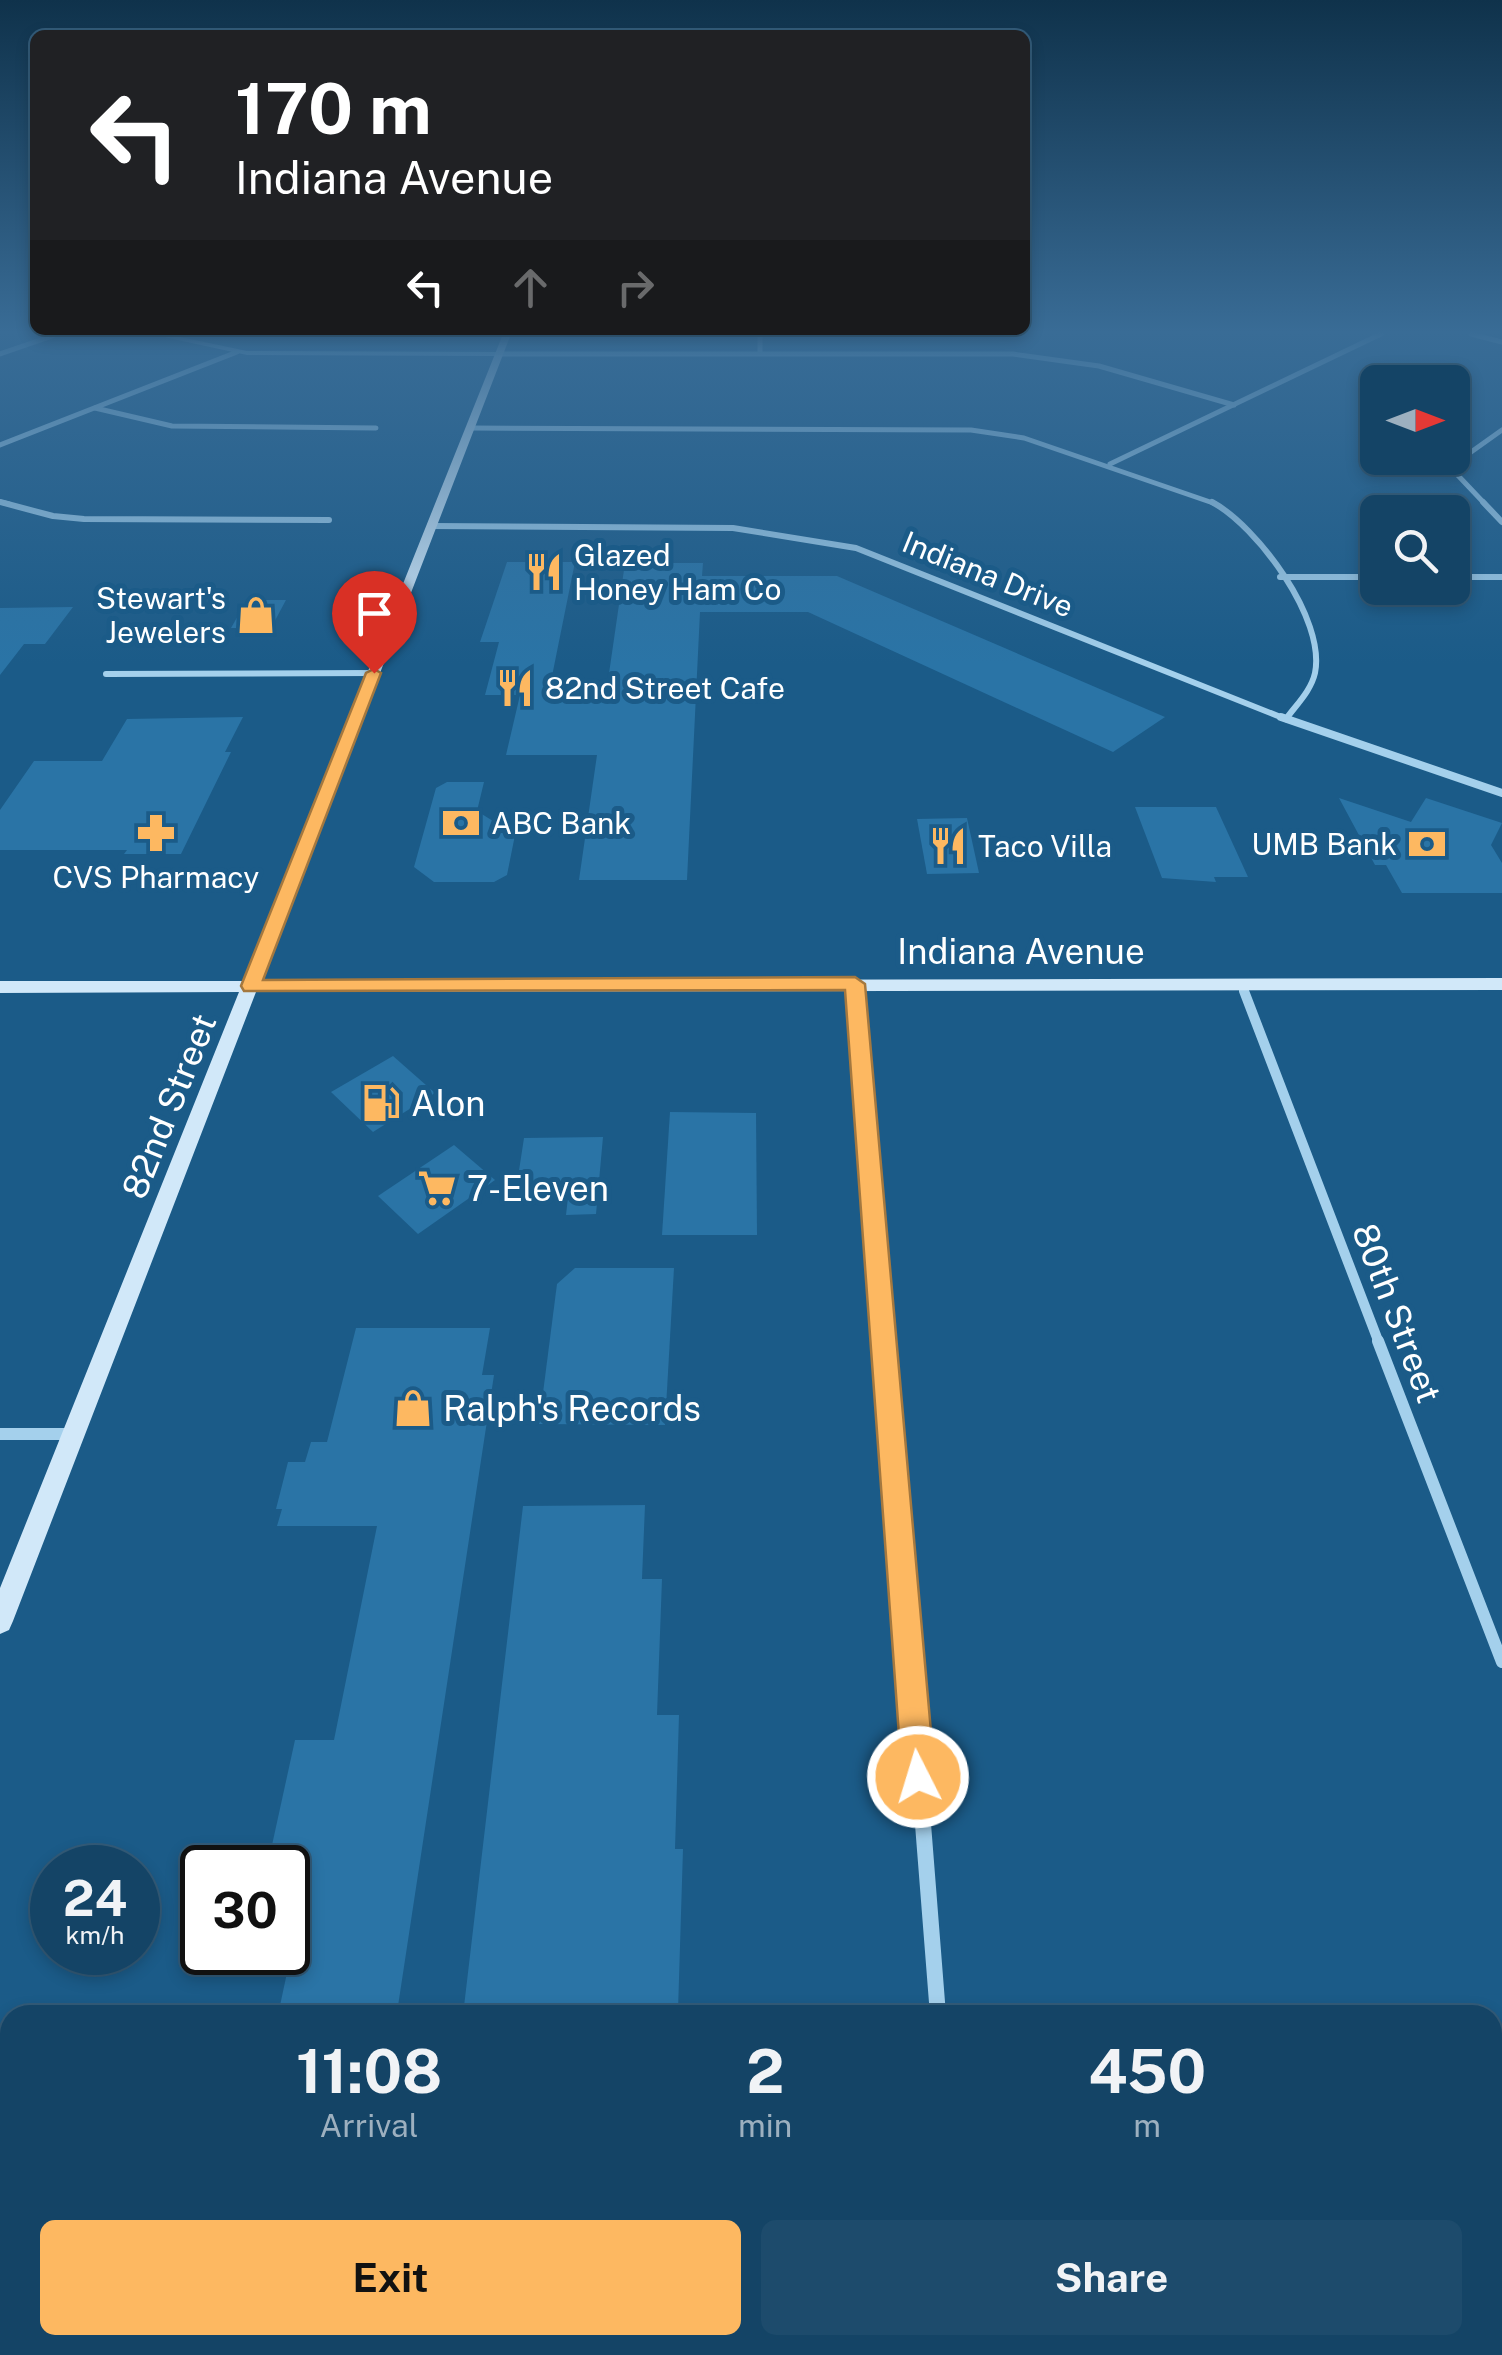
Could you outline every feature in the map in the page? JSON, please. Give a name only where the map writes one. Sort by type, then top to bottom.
[{"type":"main road","name":"82nd Street","points":[[0,1621],[464,444]]},
{"type":"main road","name":"Indiana Avenue","points":[[0,987],[1502,984]]},
{"type":"street","points":[[1044,444],[1206,498],[1252,531],[1309,624],[1316,649],[1315,672],[1308,690],[1286,719]]},
{"type":"street","points":[[1110,464],[1152,444]]},
{"type":"street","points":[[1482,444],[1450,467],[1502,522]]},
{"type":"street","points":[[0,502],[84,519],[329,520]]},
{"type":"street","name":"Indiana Drive","points":[[432,526],[686,526],[816,538],[892,560],[1286,719],[1502,793]]},
{"type":"street","points":[[1280,577],[1360,577]]},
{"type":"street","points":[[1470,577],[1502,578]]},
{"type":"street","points":[[106,674],[374,673]]},
{"type":"street","points":[[855,984],[937,2005]]},
{"type":"street","name":"80th Street","points":[[1241,984],[1502,1662]]},
{"type":"street","points":[[0,1434],[74,1434]]},
{"type":"building","points":[[507,562],[575,562],[547,701],[605,701],[625,563],[703,563],[702,576],[837,576],[1165,717],[1113,752],[808,612],[700,612],[687,880],[579,880],[597,755],[506,755],[520,695],[485,695],[499,642],[480,642]]},
{"type":"building","name":"Stewart's Jewelers","points":[[247,600],[286,600],[271,628],[231,628]]},
{"type":"building","points":[[73,607],[45,644],[24,644],[0,675],[0,608]]},
{"type":"building","points":[[243,717],[225,752],[231,752],[181,854],[0,850],[0,810],[34,761],[102,761],[127,719]]},
{"type":"building","name":"ABC Bank","points":[[447,782],[484,782],[477,811],[515,835],[507,875],[494,882],[434,882],[414,867],[436,788]]},
{"type":"building","name":"UMB Bank","points":[[1339,798],[1411,822],[1426,798],[1502,823],[1491,845],[1502,863],[1502,893],[1402,893],[1386,865],[1375,865]]},
{"type":"building","points":[[1135,807],[1216,807],[1248,877],[1214,877],[1216,882],[1162,878]]},
{"type":"building","name":"Taco Villa","points":[[967,818],[979,873],[927,874],[917,819]]},
{"type":"building","name":"Alon","points":[[393,1056],[435,1093],[373,1132],[331,1092]]},
{"type":"building","points":[[670,1112],[756,1113],[757,1235],[662,1235]]},
{"type":"building","points":[[603,1137],[596,1214],[566,1215],[568,1197],[516,1190],[524,1138]]},
{"type":"building","name":"7-Eleven","points":[[454,1145],[495,1180],[418,1234],[378,1196]]},
{"type":"building","points":[[575,1268],[674,1268],[665,1425],[539,1424],[557,1284]]},
{"type":"building","points":[[356,1328],[490,1328],[482,1375],[494,1375],[398,2005],[280,2005],[287,1975],[310,1975],[310,1845],[272,1845],[295,1740],[334,1740],[377,1526],[277,1526],[282,1509],[276,1509],[288,1462],[305,1462],[311,1442],[327,1442]]},
{"type":"building","points":[[645,1505],[642,1579],[662,1579],[657,1715],[679,1715],[675,1849],[683,1849],[678,2005],[464,2005],[523,1506]]},
{"type":"place","name":"Glazed Honey Ham Co","points":[[544,572]]},
{"type":"place","name":"Stewart's Jewelers","points":[[256,615]]},
{"type":"place","name":"82nd Street Cafe","points":[[515,688]]},
{"type":"place","name":"ABC Bank","points":[[461,823]]},
{"type":"place","name":"CVS Pharmacy","points":[[156,833]]},
{"type":"place","name":"UMB Bank","points":[[1427,844]]},
{"type":"place","name":"Taco Villa","points":[[948,846]]},
{"type":"place","name":"Alon","points":[[381,1103]]},
{"type":"place","name":"7-Eleven","points":[[437,1188]]},
{"type":"place","name":"Ralph's Records","points":[[413,1408]]},
{"type":"route","points":[[374,673],[251,986],[855,984],[918,1777]]}]
